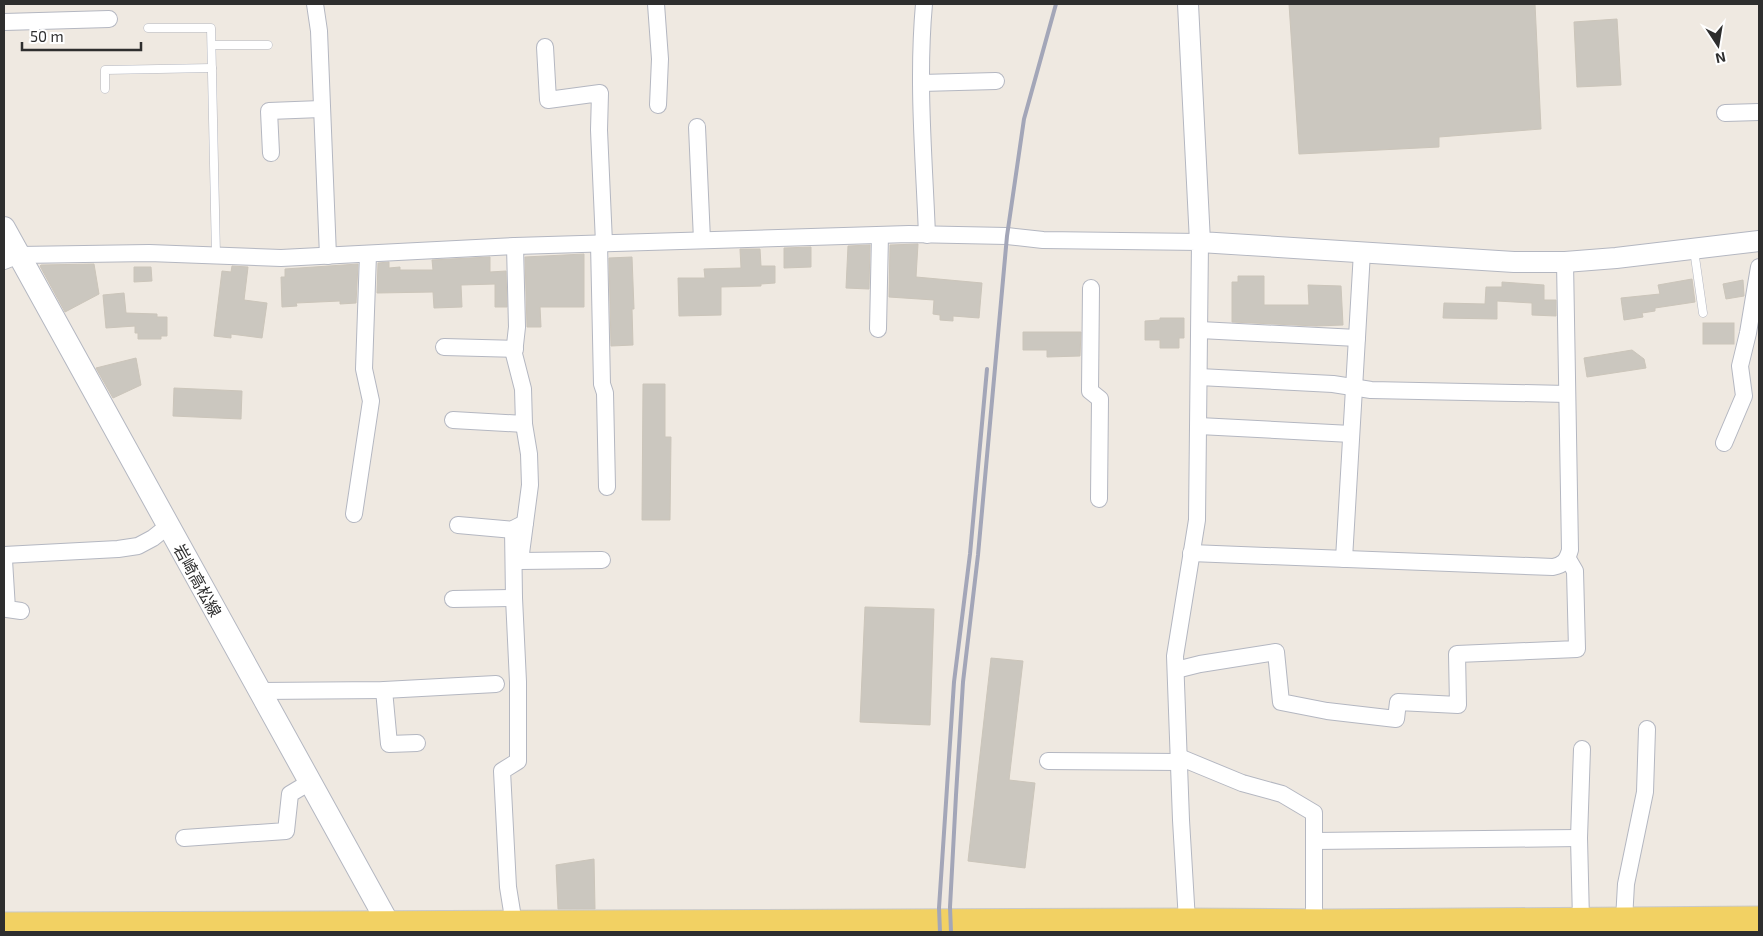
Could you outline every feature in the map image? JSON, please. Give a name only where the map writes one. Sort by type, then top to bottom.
[{"type":"main road","name":"岩崎高松線","points":[[4,228],[11,258],[168,526],[391,928]]},
{"type":"main road","points":[[4,925],[391,928],[514,924],[848,928],[1187,921],[1216,927],[1314,927],[1534,926],[1581,920],[1624,920],[1668,926],[1759,919]]},
{"type":"street","points":[[315,4],[319,31],[328,256]]},
{"type":"street","points":[[656,4],[660,59],[658,105]]},
{"type":"street","points":[[924,4],[921,83],[927,235]]},
{"type":"street","points":[[1187,921],[1175,656],[1197,520],[1200,330],[1200,242],[1188,4]]},
{"type":"street","points":[[4,22],[108,19]]},
{"type":"street","points":[[545,47],[548,100],[600,93],[602,384],[605,393],[608,487]]},
{"type":"street","points":[[921,83],[996,81]]},
{"type":"street","points":[[271,152],[270,111],[321,109]]},
{"type":"street","points":[[1726,113],[1759,112]]},
{"type":"street","points":[[697,127],[702,240]]},
{"type":"street","points":[[878,329],[880,235]]},
{"type":"street","points":[[11,258],[149,253],[282,258],[515,246],[927,235],[1007,236],[1077,241],[1200,242],[1514,262],[1564,262],[1759,241]]},
{"type":"street","points":[[514,924],[508,887],[502,770],[518,761],[518,682],[514,598],[520,526],[530,485],[529,454],[524,424],[522,389],[514,354],[517,327],[515,246]]},
{"type":"street","points":[[1344,559],[1362,252]]},
{"type":"street","points":[[354,514],[371,401],[364,369],[368,254]]},
{"type":"street","points":[[1191,554],[1553,568],[1562,565],[1568,559],[1570,550],[1564,262]]},
{"type":"street","points":[[1724,444],[1744,396],[1740,366],[1748,333],[1759,267]]},
{"type":"street","points":[[1091,288],[1090,390],[1100,399],[1099,499]]},
{"type":"street","points":[[1200,330],[1357,338]]},
{"type":"street","points":[[444,347],[514,349]]},
{"type":"street","points":[[1199,377],[1354,387],[1371,390],[1567,394]]},
{"type":"street","points":[[453,420],[524,424]]},
{"type":"street","points":[[1198,426],[1351,434]]},
{"type":"street","points":[[458,525],[520,526]]},
{"type":"street","points":[[4,555],[118,549],[138,546],[153,538],[168,526]]},
{"type":"street","points":[[520,526],[520,560],[602,560]]},
{"type":"street","points":[[1176,670],[1200,664],[1276,652],[1280,702],[1327,711],[1396,719],[1398,702],[1458,705],[1457,654],[1577,649],[1575,571],[1568,559]]},
{"type":"street","points":[[4,560],[7,609],[21,611]]},
{"type":"street","points":[[453,599],[514,598]]},
{"type":"street","points":[[260,691],[384,690],[496,684]]},
{"type":"street","points":[[384,690],[389,744],[416,743]]},
{"type":"street","points":[[1624,920],[1626,884],[1645,792],[1647,730]]},
{"type":"street","points":[[1581,920],[1582,749]]},
{"type":"street","points":[[1048,761],[1179,759],[1242,783],[1282,794],[1314,814],[1314,927]]},
{"type":"street","points":[[184,838],[286,831],[290,794],[310,782]]},
{"type":"street","points":[[1315,841],[1580,838]]},
{"type":"lane","points":[[148,28],[211,28],[216,255]]},
{"type":"lane","points":[[212,45],[268,45]]},
{"type":"lane","points":[[105,89],[105,70],[212,68]]},
{"type":"lane","points":[[1694,248],[1704,313]]},
{"type":"building","points":[[1289,4],[1535,4],[1541,129],[1439,137],[1439,147],[1299,154]]},
{"type":"building","points":[[1617,19],[1621,85],[1577,87],[1574,22]]},
{"type":"building","points":[[918,244],[916,277],[982,283],[979,318],[953,316],[953,321],[940,320],[940,315],[933,314],[934,300],[889,297],[890,245]]},
{"type":"building","points":[[870,245],[869,289],[846,288],[848,246]]},
{"type":"building","points":[[811,247],[811,267],[784,268],[784,248]]},
{"type":"building","points":[[740,249],[760,249],[761,266],[775,266],[775,283],[761,284],[761,286],[721,287],[721,315],[679,316],[678,278],[705,278],[704,269],[741,268]]},
{"type":"building","points":[[584,254],[584,307],[540,307],[541,327],[527,327],[525,257]]},
{"type":"building","points":[[490,257],[490,272],[506,271],[507,307],[495,307],[495,284],[461,285],[462,307],[434,308],[433,292],[377,293],[378,263],[389,262],[389,268],[400,267],[400,270],[433,270],[432,260]]},
{"type":"building","points":[[632,257],[633,345],[611,346],[609,258]]},
{"type":"building","points":[[94,264],[99,294],[65,312],[40,266]]},
{"type":"building","points":[[358,264],[356,303],[340,304],[340,301],[296,303],[297,306],[282,307],[281,277],[285,277],[285,269]]},
{"type":"building","points":[[232,266],[248,267],[244,300],[267,303],[262,338],[231,334],[231,338],[214,336],[222,271],[231,272]]},
{"type":"building","points":[[134,267],[151,267],[152,281],[134,282]]},
{"type":"building","points":[[1238,276],[1264,276],[1264,305],[1309,305],[1308,285],[1341,286],[1343,325],[1316,326],[1232,322],[1232,282],[1238,282]]},
{"type":"building","points":[[1692,279],[1695,302],[1655,308],[1655,311],[1642,313],[1643,317],[1624,320],[1621,298],[1660,294],[1658,285]]},
{"type":"building","points":[[1743,280],[1744,296],[1726,299],[1723,284]]},
{"type":"building","points":[[1502,282],[1544,285],[1544,300],[1556,300],[1556,316],[1532,315],[1532,303],[1497,301],[1497,319],[1443,318],[1444,303],[1485,304],[1486,287],[1502,287]]},
{"type":"building","points":[[124,293],[126,313],[157,314],[157,317],[167,317],[167,336],[161,336],[161,339],[138,339],[138,333],[135,333],[135,326],[106,328],[103,295]]},
{"type":"building","points":[[1160,318],[1184,318],[1184,338],[1179,338],[1179,348],[1160,348],[1160,340],[1145,340],[1145,321],[1160,320]]},
{"type":"building","points":[[1703,323],[1734,323],[1734,344],[1703,344]]},
{"type":"building","points":[[1023,332],[1081,332],[1080,356],[1047,357],[1047,350],[1023,350]]},
{"type":"building","points":[[1632,350],[1644,359],[1646,368],[1587,377],[1584,358]]},
{"type":"building","points":[[136,358],[141,385],[113,398],[96,368]]},
{"type":"building","points":[[643,384],[665,384],[665,437],[671,437],[670,520],[642,520]]},
{"type":"building","points":[[174,388],[242,391],[241,419],[173,416]]},
{"type":"building","points":[[865,607],[934,609],[930,725],[860,722]]},
{"type":"building","points":[[991,658],[1023,661],[1009,780],[1035,783],[1025,868],[968,861]]},
{"type":"building","points":[[594,859],[595,909],[558,909],[556,865]]},
{"type":"railway","points":[[951,932],[950,907],[963,682],[978,555],[1007,236],[1024,119],[1056,4]]},
{"type":"railway","points":[[940,932],[939,908],[954,682],[970,554],[987,369]]}]
